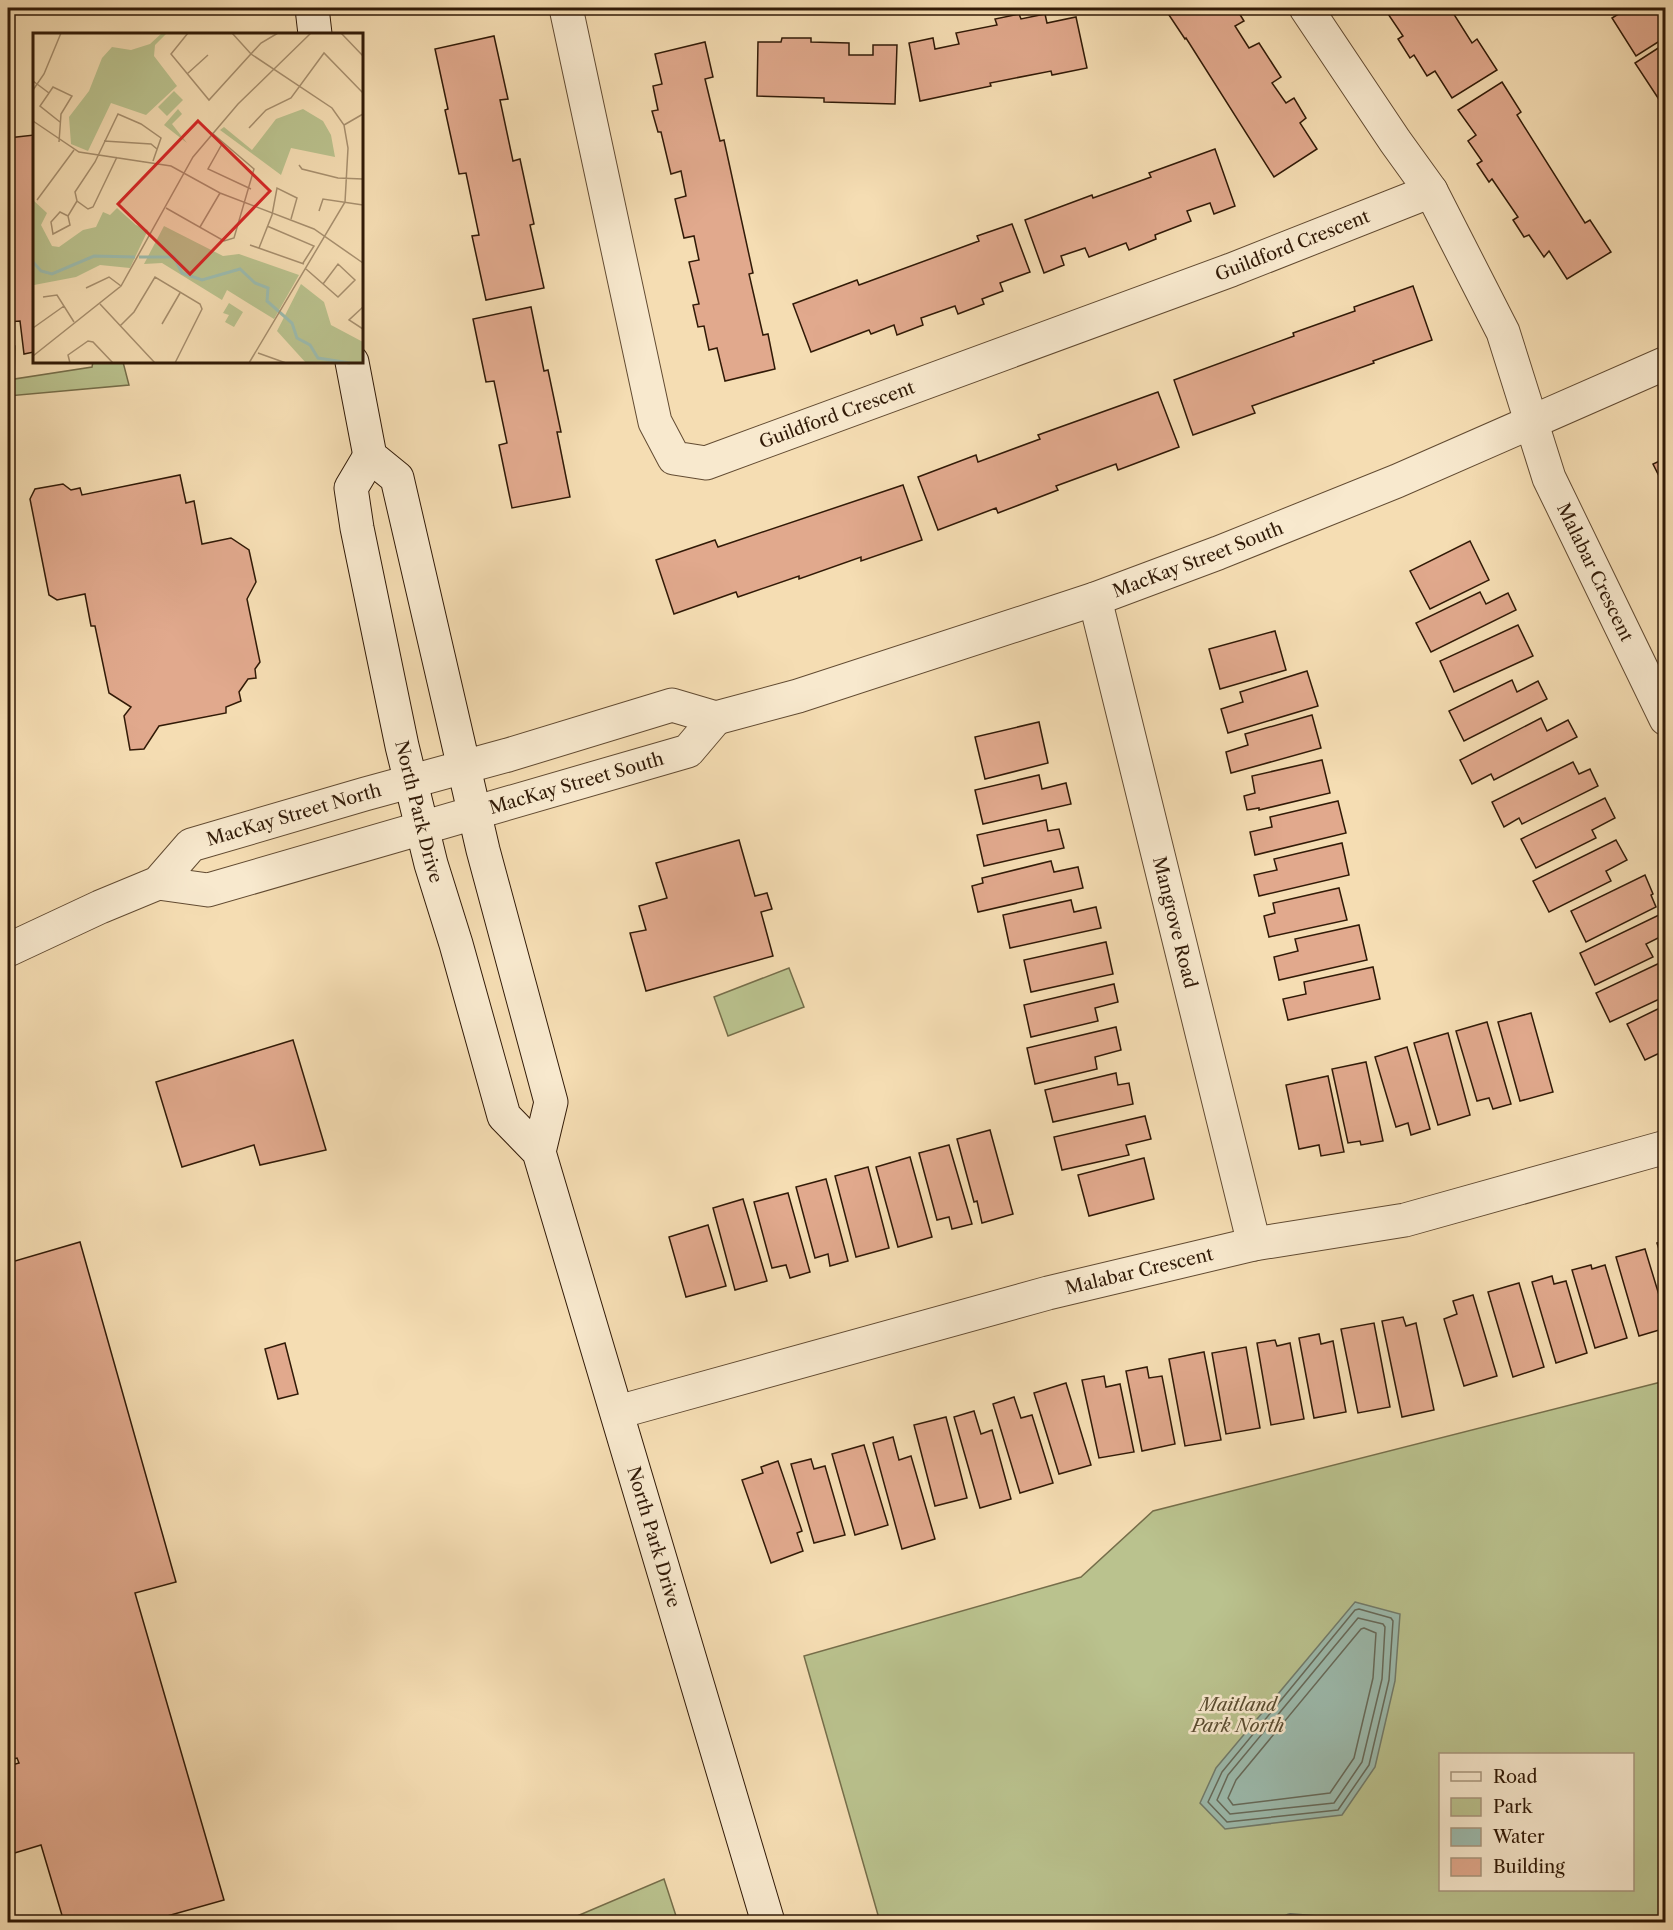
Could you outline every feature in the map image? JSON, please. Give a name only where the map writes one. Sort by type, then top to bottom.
[{"type":"street","points":[[312,8],[315,33]]},
{"type":"street","name":"Guildford Crescent","points":[[566,8],[655,422],[674,458],[706,463],[1231,270],[1431,191]]},
{"type":"street","points":[[1306,8],[1431,191],[1503,332],[1531,422]]},
{"type":"street","points":[[352,363],[370,456],[397,478],[474,812],[551,1102],[539,1152]]},
{"type":"street","name":"MacKay Street South","points":[[423,828],[688,751],[716,718],[798,696],[1095,599],[1218,553],[1386,486],[1665,363]]},
{"type":"street","name":"Malabar Crescent","points":[[1531,422],[1549,478],[1665,719]]},
{"type":"street","name":"North Park Drive","points":[[370,456],[351,488],[357,528],[411,782],[431,864],[504,1116],[539,1152],[768,1923]]},
{"type":"street","name":"Mangrove Road","points":[[1095,599],[1254,1244]]},
{"type":"street","points":[[411,782],[672,705],[716,718]]},
{"type":"street","name":"MacKay Street North","points":[[8,950],[158,883],[191,845],[411,782]]},
{"type":"street","points":[[158,883],[208,890],[423,828]]},
{"type":"street","name":"Malabar Crescent","points":[[618,1412],[1048,1293],[1254,1244],[1405,1220],[1665,1147]]},
{"type":"green space","points":[[15,346],[14,379],[92,367],[93,363],[123,363],[129,385],[8,396],[8,347]]},
{"type":"green space","points":[[789,968],[804,1007],[728,1036],[714,997]]},
{"type":"green space","name":"Maitland Park North","points":[[1665,1381],[1665,1922],[880,1922],[804,1656],[1081,1577],[1153,1511]]},
{"type":"green space","points":[[664,1879],[678,1922],[563,1922]]},
{"type":"water","points":[[1355,1602],[1400,1614],[1395,1681],[1375,1767],[1342,1815],[1225,1829],[1200,1803],[1216,1768]]},
{"type":"building","points":[[1236,8],[1244,21],[1235,26],[1249,48],[1259,43],[1281,77],[1272,83],[1286,103],[1294,98],[1306,118],[1300,123],[1317,149],[1274,177],[1186,38],[1165,9]]},
{"type":"building","points":[[1384,8],[1450,8],[1472,43],[1477,39],[1497,70],[1452,98],[1435,71],[1427,76],[1414,55],[1410,58],[1398,39],[1403,36]]},
{"type":"building","points":[[1628,8],[1666,8],[1666,37],[1636,56],[1612,18]]},
{"type":"building","points":[[1019,14],[1021,19],[1045,14],[1047,23],[1076,17],[1087,68],[1052,75],[1051,71],[990,83],[991,86],[920,101],[909,43],[933,38],[935,49],[959,44],[956,33],[997,25],[995,19]]},
{"type":"building","points":[[494,36],[508,99],[500,100],[513,161],[520,159],[534,224],[530,225],[544,288],[486,300],[472,236],[479,235],[466,173],[459,174],[435,49]]},
{"type":"building","points":[[782,38],[811,38],[811,42],[849,43],[849,55],[873,55],[873,45],[897,45],[895,104],[824,102],[824,98],[757,96],[758,42],[781,42]]},
{"type":"building","points":[[705,42],[713,77],[705,79],[720,141],[724,140],[753,273],[749,274],[763,335],[768,334],[775,369],[725,381],[717,348],[709,350],[704,326],[698,327],[693,305],[699,304],[689,262],[699,260],[694,236],[684,238],[675,199],[686,196],[681,171],[671,174],[661,132],[658,132],[652,111],[658,110],[653,86],[662,84],[655,54]]},
{"type":"building","points":[[1666,43],[1666,98],[1660,101],[1635,63]]},
{"type":"building","points":[[1502,82],[1521,112],[1517,115],[1585,223],[1590,220],[1611,252],[1567,279],[1549,251],[1544,257],[1529,235],[1524,237],[1513,220],[1518,217],[1492,179],[1489,182],[1477,164],[1482,161],[1468,141],[1476,135],[1458,110]]},
{"type":"building","points":[[33,135],[33,352],[24,354],[20,321],[8,322],[8,138]]},
{"type":"building","points":[[1215,149],[1235,206],[1214,214],[1210,203],[1187,211],[1191,221],[1155,235],[1156,239],[1129,250],[1126,243],[1089,257],[1085,248],[1061,256],[1064,265],[1044,273],[1025,220],[1092,195],[1093,198],[1151,177],[1149,173]]},
{"type":"building","points":[[1012,224],[1030,272],[1000,283],[1003,291],[982,299],[984,304],[958,314],[955,306],[921,318],[923,325],[897,335],[894,325],[871,334],[869,330],[811,352],[793,304],[857,280],[859,285],[979,241],[977,236]]},
{"type":"building","points":[[1413,286],[1432,340],[1252,406],[1255,413],[1193,435],[1174,380],[1294,336],[1293,333],[1355,311],[1354,307]]},
{"type":"building","points":[[531,307],[544,371],[548,370],[561,432],[557,432],[570,497],[512,508],[499,445],[507,443],[494,381],[486,382],[473,319]]},
{"type":"building","points":[[1158,392],[1179,447],[1118,470],[1116,464],[1056,486],[1058,490],[998,513],[996,508],[938,530],[918,477],[976,455],[978,462],[1040,439],[1038,435]]},
{"type":"building","points":[[1666,458],[1666,490],[1653,464]]},
{"type":"building","points":[[180,475],[186,503],[194,501],[202,544],[231,538],[249,550],[256,582],[247,599],[260,662],[255,669],[256,678],[248,679],[239,692],[241,701],[226,707],[226,713],[159,726],[144,749],[130,750],[124,716],[131,707],[109,693],[95,626],[91,626],[85,594],[57,600],[49,595],[30,499],[35,489],[63,484],[71,490],[80,488],[82,495]]},
{"type":"building","points":[[903,485],[922,540],[861,561],[861,557],[799,579],[799,576],[738,597],[736,592],[674,614],[656,560],[715,540],[718,547]]},
{"type":"building","points":[[1470,541],[1489,580],[1430,609],[1410,571]]},
{"type":"building","points":[[1480,592],[1486,604],[1508,593],[1516,610],[1431,652],[1416,623]]},
{"type":"building","points":[[1518,625],[1533,656],[1454,692],[1440,661]]},
{"type":"building","points":[[1275,631],[1286,670],[1220,689],[1209,649]]},
{"type":"building","points":[[1307,671],[1318,706],[1228,733],[1221,709],[1243,702],[1240,692]]},
{"type":"building","points":[[1512,680],[1517,692],[1538,681],[1547,699],[1464,741],[1449,711]]},
{"type":"building","points":[[1312,715],[1321,748],[1231,773],[1226,752],[1248,745],[1245,734]]},
{"type":"building","points":[[1541,718],[1547,731],[1568,720],[1577,737],[1494,780],[1491,774],[1472,784],[1460,760]]},
{"type":"building","points":[[1039,722],[1048,763],[985,779],[975,737]]},
{"type":"building","points":[[1322,760],[1330,793],[1259,810],[1259,808],[1247,810],[1244,796],[1255,793],[1252,776]]},
{"type":"building","points":[[1573,762],[1579,774],[1590,769],[1598,786],[1522,824],[1519,818],[1504,827],[1492,802]]},
{"type":"building","points":[[1039,775],[1042,789],[1066,783],[1071,804],[983,824],[975,790]]},
{"type":"building","points":[[1605,798],[1615,818],[1592,830],[1596,838],[1536,868],[1521,839]]},
{"type":"building","points":[[1338,801],[1346,833],[1255,855],[1250,832],[1272,827],[1270,817]]},
{"type":"building","points":[[1046,820],[1048,831],[1059,829],[1064,848],[984,866],[977,835]]},
{"type":"building","points":[[739,840],[755,896],[767,893],[772,909],[761,912],[773,956],[646,991],[630,933],[646,930],[639,906],[667,898],[656,863]]},
{"type":"building","points":[[1616,840],[1627,860],[1606,871],[1611,881],[1549,912],[1533,881]]},
{"type":"building","points":[[1342,843],[1349,875],[1259,896],[1254,875],[1277,870],[1274,859]]},
{"type":"building","points":[[1051,861],[1054,872],[1078,867],[1083,888],[978,912],[972,886],[983,883],[982,878]]},
{"type":"building","points":[[1645,875],[1656,907],[1586,942],[1571,911]]},
{"type":"building","points":[[1339,888],[1347,920],[1269,937],[1264,916],[1275,913],[1273,903]]},
{"type":"building","points":[[1071,900],[1074,912],[1096,907],[1101,928],[1010,948],[1003,915]]},
{"type":"building","points":[[1661,914],[1666,923],[1666,934],[1646,944],[1653,957],[1595,985],[1580,953]]},
{"type":"building","points":[[1359,925],[1367,960],[1279,980],[1274,957],[1298,951],[1295,939]]},
{"type":"building","points":[[1106,942],[1113,974],[1031,992],[1024,960]]},
{"type":"building","points":[[1666,960],[1666,996],[1610,1022],[1596,993]]},
{"type":"building","points":[[1373,967],[1380,999],[1288,1020],[1283,999],[1306,994],[1304,982]]},
{"type":"building","points":[[1114,984],[1118,1002],[1095,1008],[1098,1021],[1031,1037],[1024,1005]]},
{"type":"building","points":[[1666,1005],[1666,1050],[1645,1060],[1627,1024]]},
{"type":"building","points":[[1531,1013],[1553,1092],[1520,1101],[1498,1022]]},
{"type":"building","points":[[1487,1022],[1511,1104],[1493,1109],[1489,1098],[1477,1101],[1456,1031]]},
{"type":"building","points":[[1116,1027],[1121,1050],[1095,1057],[1097,1069],[1035,1084],[1027,1048]]},
{"type":"building","points":[[1448,1033],[1470,1115],[1438,1125],[1414,1043]]},
{"type":"building","points":[[293,1040],[326,1150],[260,1165],[254,1145],[182,1167],[156,1082]]},
{"type":"building","points":[[1407,1047],[1430,1129],[1411,1135],[1408,1123],[1396,1127],[1375,1057]]},
{"type":"building","points":[[1366,1062],[1383,1141],[1361,1145],[1360,1141],[1348,1143],[1332,1069]]},
{"type":"building","points":[[1116,1073],[1118,1085],[1129,1083],[1133,1104],[1053,1122],[1045,1090]]},
{"type":"building","points":[[1328,1076],[1344,1152],[1321,1156],[1319,1145],[1299,1149],[1286,1085]]},
{"type":"building","points":[[1145,1116],[1151,1139],[1126,1145],[1129,1155],[1062,1170],[1054,1137]]},
{"type":"building","points":[[990,1130],[1013,1214],[982,1223],[957,1139]]},
{"type":"building","points":[[949,1145],[972,1224],[952,1229],[949,1217],[937,1220],[919,1153]]},
{"type":"building","points":[[910,1157],[932,1237],[898,1247],[876,1167]]},
{"type":"building","points":[[1144,1158],[1154,1199],[1089,1216],[1078,1175]]},
{"type":"building","points":[[868,1167],[889,1248],[856,1257],[835,1176]]},
{"type":"building","points":[[826,1179],[848,1261],[830,1266],[828,1254],[815,1258],[796,1187]]},
{"type":"building","points":[[788,1193],[810,1272],[790,1278],[786,1265],[772,1268],[754,1202]]},
{"type":"building","points":[[743,1199],[767,1281],[735,1290],[713,1208]]},
{"type":"building","points":[[708,1225],[726,1286],[686,1297],[669,1237]]},
{"type":"building","points":[[1666,1240],[1666,1272],[1657,1243]]},
{"type":"building","points":[[80,1242],[176,1582],[135,1593],[224,1900],[146,1922],[64,1922],[41,1845],[8,1855],[8,1766],[19,1763],[17,1758],[8,1760],[8,1263]]},
{"type":"building","points":[[1645,1249],[1666,1318],[1666,1328],[1639,1336],[1616,1257]]},
{"type":"building","points":[[1591,1265],[1592,1269],[1605,1265],[1627,1338],[1595,1348],[1572,1270]]},
{"type":"building","points":[[1552,1276],[1554,1284],[1566,1281],[1587,1353],[1556,1363],[1532,1282]]},
{"type":"building","points":[[1519,1283],[1544,1367],[1513,1377],[1488,1292]]},
{"type":"building","points":[[1473,1295],[1497,1376],[1464,1386],[1444,1319],[1457,1314],[1453,1301]]},
{"type":"building","points":[[1403,1317],[1406,1326],[1416,1323],[1434,1410],[1402,1417],[1382,1321]]},
{"type":"building","points":[[1374,1323],[1390,1407],[1358,1413],[1341,1329]]},
{"type":"building","points":[[1319,1334],[1321,1344],[1333,1341],[1346,1412],[1314,1418],[1299,1338]]},
{"type":"building","points":[[1275,1340],[1277,1346],[1290,1343],[1304,1419],[1271,1425],[1257,1343]]},
{"type":"building","points":[[285,1343],[298,1394],[278,1399],[265,1349]]},
{"type":"building","points":[[1246,1347],[1260,1428],[1226,1434],[1212,1353]]},
{"type":"building","points":[[1204,1352],[1221,1440],[1185,1446],[1169,1359]]},
{"type":"building","points":[[1147,1367],[1149,1378],[1162,1376],[1175,1444],[1142,1451],[1126,1371]]},
{"type":"building","points":[[1104,1376],[1106,1387],[1120,1384],[1134,1452],[1099,1458],[1082,1380]]},
{"type":"building","points":[[1066,1383],[1091,1465],[1059,1474],[1034,1393]]},
{"type":"building","points":[[1014,1397],[1021,1418],[1032,1415],[1053,1483],[1020,1493],[993,1404]]},
{"type":"building","points":[[974,1411],[981,1434],[992,1430],[1011,1499],[980,1508],[954,1417]]},
{"type":"building","points":[[946,1417],[967,1498],[935,1506],[914,1425]]},
{"type":"building","points":[[893,1437],[899,1460],[911,1456],[935,1539],[902,1549],[873,1443]]},
{"type":"building","points":[[864,1445],[888,1525],[855,1535],[832,1454]]},
{"type":"building","points":[[811,1459],[814,1469],[825,1466],[845,1535],[814,1543],[791,1464]]},
{"type":"building","points":[[778,1461],[802,1531],[797,1533],[803,1551],[771,1563],[742,1480],[763,1473],[761,1467]]},
{"type":"waterway","points":[[1282,1922],[1290,1918],[1340,1922]]}]
